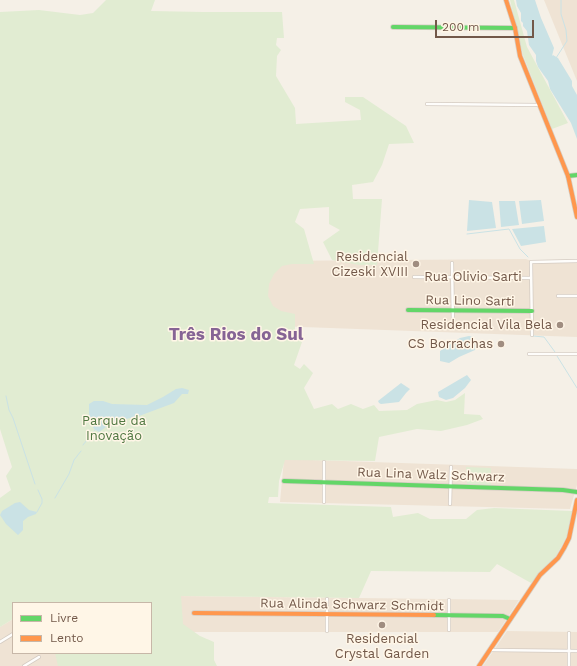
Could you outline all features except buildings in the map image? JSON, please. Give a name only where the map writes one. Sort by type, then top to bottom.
[{"type":"street","points":[[506,0],[515,28],[520,56],[568,176],[577,217]]},
{"type":"street","points":[[393,27],[515,28]]},
{"type":"street","points":[[427,104],[540,105]]},
{"type":"street","points":[[568,176],[576,175]]},
{"type":"street","points":[[532,334],[531,262],[577,261]]},
{"type":"street","points":[[452,263],[453,325]]},
{"type":"street","name":"Rua Olivio Sarti","points":[[414,277],[531,278]]},
{"type":"street","points":[[558,296],[577,296]]},
{"type":"street","name":"Rua Lino Sarti","points":[[408,310],[532,311]]},
{"type":"street","points":[[529,354],[577,354]]},
{"type":"street","points":[[324,462],[324,502]]},
{"type":"street","points":[[450,504],[451,467]]},
{"type":"street","name":"Rua Lina Walz Schwarz","points":[[284,481],[563,490],[577,492]]},
{"type":"street","points":[[479,666],[537,580],[558,558],[564,548],[569,538],[577,500]]},
{"type":"street","points":[[327,599],[327,631]]},
{"type":"street","points":[[449,630],[450,600]]},
{"type":"street","name":"Rua Alinda Schwarz Schmidt","points":[[194,613],[503,616],[510,619]]},
{"type":"street","points":[[569,633],[569,666]]},
{"type":"street","points":[[0,642],[12,635]]},
{"type":"street","points":[[489,650],[577,651]]},
{"type":"street","points":[[24,666],[39,657]]},
{"type":"shaded area","points":[[544,0],[577,0],[577,81]]},
{"type":"shaded area","points":[[526,259],[537,263],[577,263],[577,337],[275,326],[220,311],[262,261]]},
{"type":"shaded area","points":[[284,459],[577,469],[577,485],[570,509],[280,502]]},
{"type":"shaded area","points":[[180,596],[519,600],[498,632],[152,632],[152,602],[57,602]]},
{"type":"shaded area","points":[[12,620],[12,654],[95,654],[95,666],[0,666],[0,627]]},
{"type":"shaded area","points":[[507,631],[577,632],[577,666],[483,666]]},
{"type":"green space","name":"Parque da Inovação","points":[[106,0],[155,0],[151,11],[282,12],[284,38],[277,38],[276,45],[281,50],[277,56],[276,76],[295,108],[296,124],[361,120],[360,110],[345,102],[345,97],[363,97],[406,126],[414,143],[389,144],[382,165],[373,182],[352,185],[353,199],[382,199],[377,265],[359,265],[332,260],[323,242],[340,230],[329,224],[329,207],[300,209],[295,222],[304,229],[314,264],[292,264],[282,266],[274,274],[269,284],[268,296],[273,306],[281,311],[295,314],[295,336],[302,342],[294,365],[300,369],[304,364],[313,373],[304,388],[314,409],[332,404],[338,409],[351,404],[363,409],[374,405],[379,411],[407,410],[417,404],[437,400],[446,402],[455,400],[465,393],[464,414],[480,415],[483,419],[467,425],[441,431],[417,429],[379,437],[375,461],[285,460],[279,481],[278,497],[269,497],[268,503],[391,507],[393,517],[418,513],[430,519],[466,519],[477,510],[494,508],[572,511],[567,536],[556,556],[531,583],[497,564],[490,572],[371,571],[359,598],[181,596],[183,624],[200,636],[214,642],[214,660],[217,666],[58,666],[55,654],[152,654],[152,602],[12,602],[12,620],[0,627],[0,498],[11,490],[6,476],[12,467],[0,429],[0,12],[39,10],[80,15],[93,13]]},
{"type":"green space","points":[[510,0],[514,0],[527,47],[568,123],[552,129],[523,55]]},
{"type":"green space","points":[[466,467],[491,468],[491,486],[467,485]]},
{"type":"water","points":[[516,0],[535,0],[554,48],[552,56],[553,55],[558,58],[572,81],[572,86],[577,95],[577,139],[571,123],[550,89],[548,81],[538,67],[536,55],[529,45],[527,31],[521,21],[521,13],[517,6]]},
{"type":"water","points":[[469,200],[492,202],[496,228],[467,231]]},
{"type":"water","points":[[541,200],[544,221],[522,224],[519,201]]},
{"type":"water","points":[[499,201],[515,201],[519,225],[501,227]]},
{"type":"water","points":[[544,226],[546,242],[521,246],[512,229]]},
{"type":"water","points":[[469,336],[473,337],[476,342],[477,345],[475,350],[449,363],[440,361],[440,351],[460,338]]},
{"type":"water","points":[[467,375],[471,380],[465,388],[453,398],[446,400],[439,397],[438,392]]},
{"type":"water","points":[[401,383],[410,389],[399,402],[379,403],[378,401]]},
{"type":"water","points":[[182,388],[189,390],[188,394],[182,394],[174,403],[139,416],[113,422],[99,432],[94,429],[91,423],[89,404],[94,401],[103,401],[112,404],[147,405],[176,389]]},
{"type":"water","points":[[20,502],[29,510],[37,512],[23,521],[23,530],[18,535],[6,524],[0,515],[2,511],[15,503]]},
{"type":"waterway","points":[[556,58],[567,41],[566,30],[561,14],[561,0]]},
{"type":"waterway","points":[[467,234],[509,229],[520,249],[528,257]]},
{"type":"waterway","points":[[533,336],[544,337],[555,352]]},
{"type":"waterway","points":[[557,356],[577,388]]},
{"type":"waterway","points":[[6,396],[9,410],[35,484]]},
{"type":"waterway","points":[[83,445],[95,430]]},
{"type":"waterway","points":[[55,498],[69,474],[74,460],[81,451]]},
{"type":"waterway","points":[[37,512],[42,503],[38,490]]},
{"type":"traffic: fast","points":[[393,27],[515,28]]},
{"type":"traffic: fast","points":[[568,176],[577,175]]},
{"type":"traffic: fast","points":[[408,310],[532,311]]},
{"type":"traffic: fast","points":[[284,481],[563,490],[577,492]]},
{"type":"traffic: fast","points":[[434,615],[503,616],[510,619]]},
{"type":"traffic: slow","points":[[506,0],[515,28],[520,56],[568,176],[577,217]]},
{"type":"traffic: slow","points":[[479,666],[540,575],[558,558],[564,548],[569,538],[577,500]]},
{"type":"traffic: slow","points":[[194,613],[434,615]]},
{"type":"place","name":"Residencial Cizeski XVIII","points":[[416,264]]},
{"type":"place","name":"Residencial Vila Bela","points":[[560,325]]},
{"type":"place","name":"CS Borrachas","points":[[501,344]]},
{"type":"place","name":"Residencial Crystal Garden","points":[[382,625]]},
{"type":"district","name":"Três Rios do Sul","points":[[236,335]]}]
